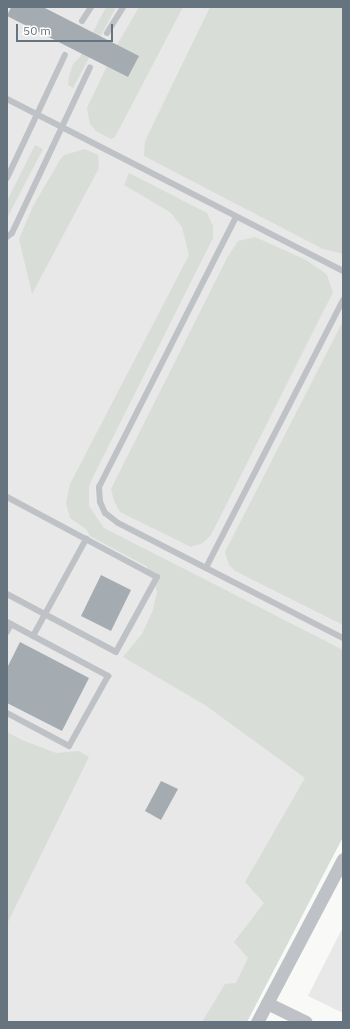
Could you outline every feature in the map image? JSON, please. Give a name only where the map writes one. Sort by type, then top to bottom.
[{"type":"street","points":[[257,1022],[343,858]]},
{"type":"street","points":[[268,1002],[306,1022]]},
{"type":"lane","points":[[82,22],[91,7]]},
{"type":"lane","points":[[107,34],[124,7]]},
{"type":"lane","points":[[7,178],[65,55]]},
{"type":"lane","points":[[7,237],[12,233],[60,127],[90,67]]},
{"type":"lane","points":[[7,99],[343,271]]},
{"type":"lane","points":[[236,217],[99,487],[100,502],[105,513],[118,523],[343,638]]},
{"type":"lane","points":[[206,568],[343,300]]},
{"type":"lane","points":[[7,497],[157,577],[116,652],[7,594]]},
{"type":"lane","points":[[33,636],[86,539]]},
{"type":"lane","points":[[7,632],[9,623],[108,676],[69,746],[7,713]]},
{"type":"shaded area","points":[[7,7],[343,7],[343,826],[240,1022],[7,1022]]},
{"type":"shaded area","points":[[106,7],[116,7],[73,88],[68,85],[73,64],[80,57]]},
{"type":"shaded area","points":[[139,7],[183,7],[115,137],[111,139],[96,131],[90,124],[87,108],[117,45]]},
{"type":"shaded area","points":[[210,7],[343,7],[343,254],[323,249],[144,156],[145,141]]},
{"type":"shaded area","points":[[35,145],[43,149],[7,218],[7,201]]},
{"type":"shaded area","points":[[85,149],[98,155],[99,168],[32,294],[19,239],[33,206],[60,160],[64,155]]},
{"type":"shaded area","points":[[129,173],[207,213],[213,226],[213,238],[95,473],[89,486],[89,506],[104,528],[343,650],[343,837],[247,1022],[202,1022],[225,984],[236,983],[248,958],[234,942],[264,903],[245,882],[305,778],[205,705],[123,657],[142,634],[153,610],[157,592],[153,577],[146,566],[90,536],[86,529],[70,518],[66,503],[70,484],[189,255],[182,227],[170,212],[124,185]]},
{"type":"shaded area","points":[[255,237],[306,260],[322,271],[327,275],[333,292],[211,535],[203,543],[191,547],[120,512],[114,501],[111,489],[227,258],[238,241]]},
{"type":"shaded area","points":[[343,321],[343,625],[235,571],[229,565],[225,552]]},
{"type":"shaded area","points":[[7,732],[22,740],[56,753],[79,751],[89,757],[7,924]]},
{"type":"shaded area","points":[[343,927],[343,1013],[308,996]]},
{"type":"building","points":[[11,7],[43,7],[139,56],[128,77],[7,16]]},
{"type":"building","points":[[101,575],[131,590],[111,631],[81,616]]},
{"type":"building","points":[[20,642],[89,678],[62,731],[7,703],[7,668]]},
{"type":"building","points":[[161,781],[178,789],[161,820],[145,811]]}]
